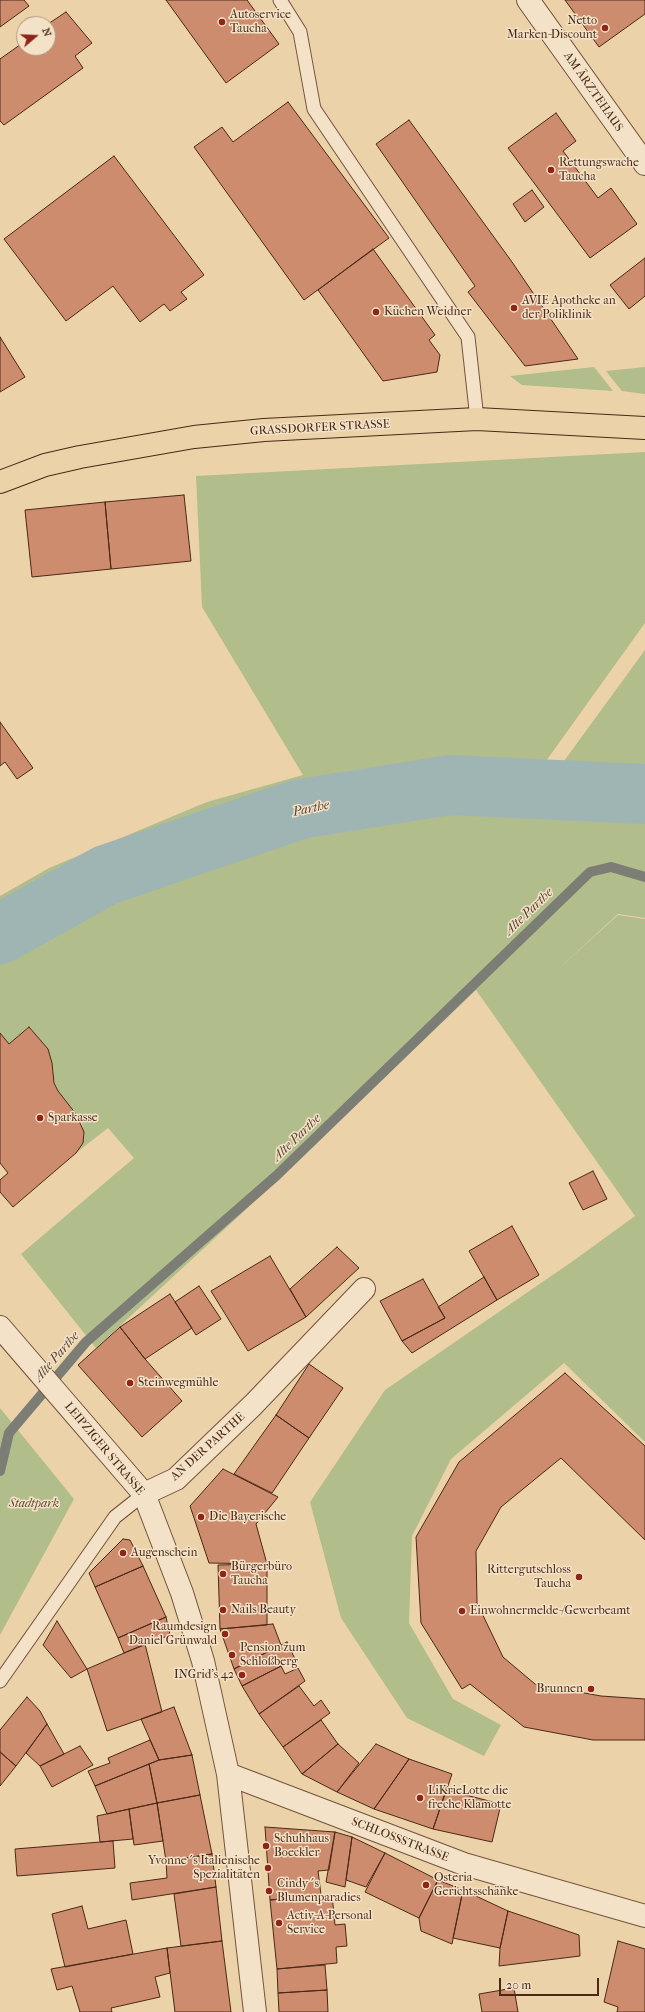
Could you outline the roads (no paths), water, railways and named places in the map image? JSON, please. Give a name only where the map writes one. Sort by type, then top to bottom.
[{"type":"main road","name":"GRASSDORFER STRASSE","points":[[0,482],[45,465],[80,457],[194,437],[264,430],[477,419],[645,428]]},
{"type":"street","name":"AM ÄRZTEHAUS","points":[[528,0],[645,164]]},
{"type":"street","name":"AN DER PARTHE","points":[[144,1494],[176,1478],[253,1405],[364,1289]]},
{"type":"street","name":"LEIPZIGER STRASSE","points":[[0,1327],[144,1494],[182,1593],[203,1661],[228,1774],[255,2012]]},
{"type":"street","name":"SCHLOSSSTRASSE","points":[[228,1774],[464,1864],[645,1916]]},
{"type":"lane","points":[[280,0],[300,32],[314,109],[468,337],[477,419]]},
{"type":"lane","name":"AN DER PARTHE","points":[[0,1681],[114,1517],[144,1494]]},
{"type":"waterway","name":"Parthe","points":[[0,934],[106,875],[300,809],[450,785],[645,794]]},
{"type":"waterway","name":"Alte Parthe","points":[[0,1471],[9,1433],[86,1342],[276,1176],[590,872],[611,867],[645,877]]},
{"type":"place","name":"Autoservice Taucha","points":[[222,22]]},
{"type":"place","name":"Netto Marken-Discount","points":[[605,28]]},
{"type":"place","name":"Rettungswache Taucha","points":[[551,170]]},
{"type":"place","name":"AVIE Apotheke an der Poliklinik","points":[[514,308]]},
{"type":"place","name":"Küchen Weidner","points":[[376,312]]},
{"type":"place","name":"Sparkasse","points":[[40,1118]]},
{"type":"place","name":"Steinwegmühle","points":[[130,1383]]},
{"type":"place","name":"Die Bayerische","points":[[201,1517]]},
{"type":"place","name":"Augenschein","points":[[123,1553]]},
{"type":"place","name":"Bürgerbüro Taucha","points":[[223,1574]]},
{"type":"place","name":"Rittergutschloss Taucha","points":[[579,1577]]},
{"type":"place","name":"Nails Beauty","points":[[223,1610]]},
{"type":"place","name":"Einwohnermelde-/Gewerbeamt","points":[[462,1611]]},
{"type":"place","name":"Raumdesign Daniel Grünwald","points":[[225,1634]]},
{"type":"place","name":"Pension zum Schloßberg","points":[[232,1655]]},
{"type":"place","name":"INGrid's 42","points":[[242,1675]]},
{"type":"place","name":"Brunnen","points":[[591,1689]]},
{"type":"place","name":"LiKrieLotte die freche Klamotte","points":[[420,1798]]},
{"type":"place","name":"Schuhhaus Boeckler","points":[[266,1846]]},
{"type":"place","name":"Yvonne´s Italienische Spezialitäten","points":[[268,1868]]},
{"type":"place","name":"Osteria Gerichtsschänke","points":[[426,1885]]},
{"type":"place","name":"Cindy´s Blumenparadies","points":[[269,1891]]},
{"type":"place","name":"Activ-A-Personal Service","points":[[279,1923]]},
{"type":"park label","name":"Stadtpark","points":[[34,1504]]}]
